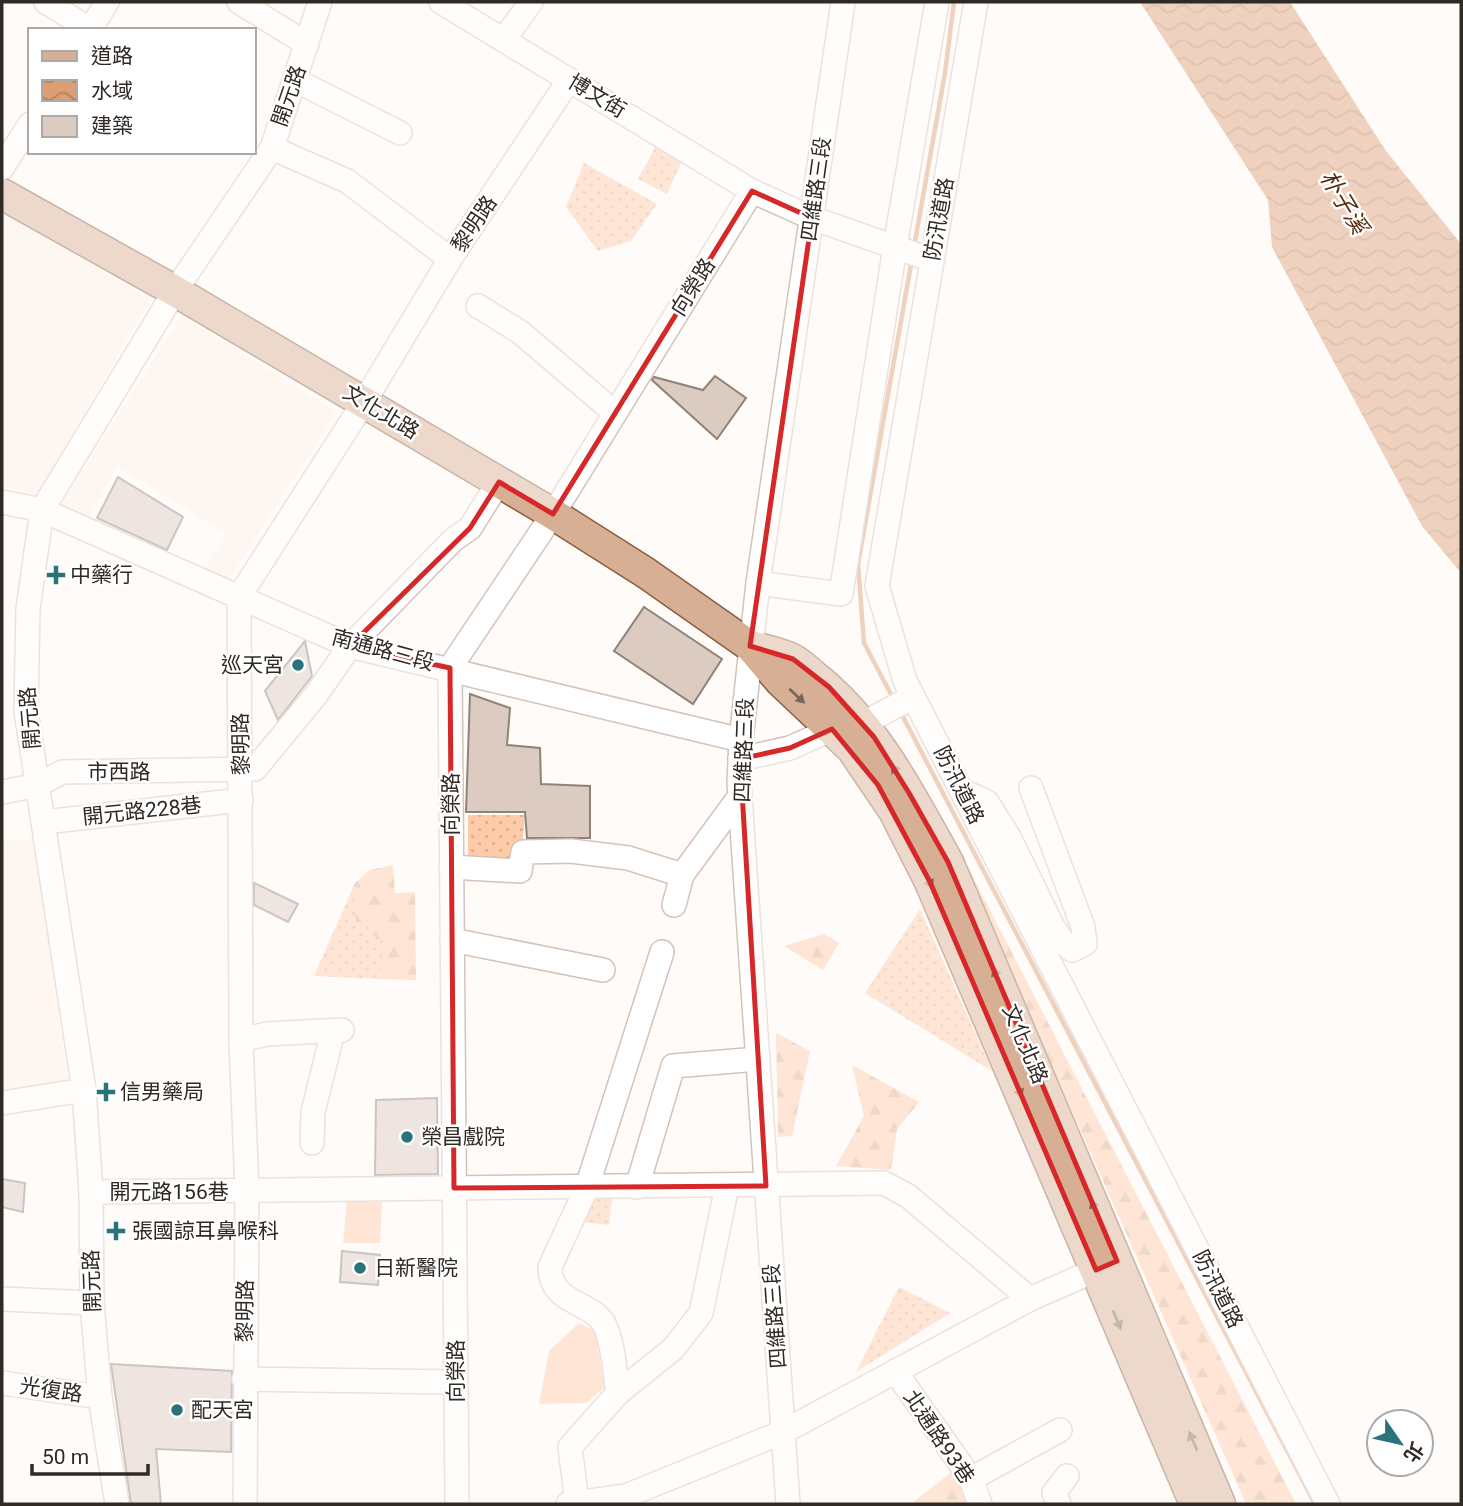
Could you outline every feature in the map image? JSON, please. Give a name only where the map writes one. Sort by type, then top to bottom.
[{"type":"main road","name":"文化北路","points":[[2,194],[175,291],[553,514],[646,573],[750,646],[780,681],[852,750],[878,785],[930,882],[1106,1266],[1220,1504]]},
{"type":"main road","name":"文化北路","points":[[750,646],[793,659],[829,687],[874,737],[948,862],[1106,1266],[1195,1504]]},
{"type":"street","points":[[46,2],[87,28]]},
{"type":"street","points":[[91,28],[107,2]]},
{"type":"street","points":[[239,2],[307,44]]},
{"type":"street","name":"開元路","points":[[117,1504],[100,1396],[92,1303],[91,1192],[84,1090],[26,711],[28,610],[42,510],[175,291],[272,148],[320,2]]},
{"type":"street","name":"博文街","points":[[441,2],[505,38],[752,191],[812,218],[932,260]]},
{"type":"street","points":[[505,38],[531,2]]},
{"type":"street","name":"四維路三段","points":[[788,1504],[740,796],[741,750],[758,583],[843,2]]},
{"type":"street","points":[[758,583],[841,594],[895,247],[937,2]]},
{"type":"street","name":"防汛道路","points":[[976,2],[877,586],[905,681],[1328,1504]]},
{"type":"street","points":[[295,80],[400,133]]},
{"type":"street","name":"黎明路","points":[[240,1504],[247,1192],[241,1040],[239,597],[450,259],[569,80]]},
{"type":"street","points":[[2,169],[28,127]]},
{"type":"street","points":[[272,148],[347,181],[450,259]]},
{"type":"street","name":"向榮路","points":[[457,1504],[450,668],[553,514],[752,191]]},
{"type":"street","points":[[478,306],[520,332],[615,413]]},
{"type":"street","points":[[241,771],[255,769],[316,695],[350,646],[453,540],[470,528],[499,482]]},
{"type":"street","name":"南通路三段","points":[[2,502],[42,510],[350,646],[450,668],[741,750]]},
{"type":"street","points":[[862,724],[913,696]]},
{"type":"street","points":[[741,750],[790,748],[832,729]]},
{"type":"street","name":"市西路","points":[[2,792],[38,785],[62,772],[241,771]]},
{"type":"street","points":[[961,790],[987,802],[1009,837],[1053,927],[1072,950],[1085,944],[1083,927],[1031,788]]},
{"type":"street","points":[[674,905],[682,875],[740,796]]},
{"type":"street","name":"開元路228巷","points":[[44,822],[241,800]]},
{"type":"street","points":[[451,867],[520,871],[523,852],[571,851],[628,858],[682,875]]},
{"type":"street","points":[[452,940],[603,970]]},
{"type":"street","points":[[618,1393],[606,1326],[595,1315],[558,1291],[550,1280],[550,1268],[587,1187],[662,952]]},
{"type":"street","points":[[241,1040],[267,1034],[337,1031],[313,1112],[312,1143]]},
{"type":"street","points":[[637,1187],[673,1066],[758,1059]]},
{"type":"street","points":[[2,1103],[84,1090]]},
{"type":"street","name":"開元路156巷","points":[[91,1192],[884,1183],[908,1196],[1030,1299]]},
{"type":"street","points":[[727,1186],[701,1313],[673,1349],[618,1393],[570,1447],[573,1504],[627,1500],[783,1432],[1030,1299],[1106,1266]]},
{"type":"street","points":[[2,1298],[92,1303]]},
{"type":"street","name":"北通路93巷","points":[[895,1371],[971,1479],[979,1504]]},
{"type":"street","points":[[244,1379],[456,1382]]},
{"type":"street","name":"光復路","points":[[2,1384],[100,1396]]},
{"type":"street","points":[[971,1479],[1060,1430]]},
{"type":"street","points":[[1059,1504],[1054,1493],[1067,1476]]},
{"type":"highlighted area","points":[[752,191],[812,218],[750,646],[793,659],[829,687],[874,737],[909,793],[948,862],[1117,1261],[1096,1270],[930,882],[878,785],[832,729],[790,748],[740,759],[766,1186],[454,1188],[450,668],[350,646],[470,528],[499,482],[553,514]]},
{"type":"shaded area","points":[[2,210],[150,300],[37,495],[2,486]]},
{"type":"shaded area","points":[[181,316],[337,412],[228,581],[204,570],[227,534],[117,466],[89,517],[61,505]]},
{"type":"shaded area","points":[[35,839],[68,1082],[2,1093],[2,841]]},
{"type":"green space","points":[[656,146],[682,161],[667,194],[638,179]]},
{"type":"green space","points":[[584,163],[657,204],[631,241],[598,251],[566,207]]},
{"type":"green space","points":[[468,815],[525,815],[520,868],[468,862]]},
{"type":"green space","points":[[942,817],[1296,1504],[1246,1504]]},
{"type":"green space","points":[[393,865],[395,893],[415,892],[416,980],[381,979],[383,939],[376,939],[374,924],[356,926],[355,883],[370,870]]},
{"type":"green space","points":[[355,883],[356,925],[374,924],[384,938],[381,979],[314,976]]},
{"type":"green space","points":[[920,909],[992,1071],[865,993]]},
{"type":"green space","points":[[824,934],[839,943],[823,970],[784,946]]},
{"type":"green space","points":[[776,1033],[810,1051],[792,1136],[778,1137]]},
{"type":"green space","points":[[852,1065],[919,1102],[897,1129],[891,1170],[836,1166],[864,1116]]},
{"type":"green space","points":[[592,1197],[612,1197],[609,1225],[582,1222]]},
{"type":"green space","points":[[347,1201],[382,1202],[380,1243],[343,1243]]},
{"type":"green space","points":[[899,1287],[950,1313],[856,1372]]},
{"type":"green space","points":[[579,1323],[595,1331],[605,1387],[586,1403],[539,1404],[549,1351]]},
{"type":"green space","points":[[953,1471],[968,1483],[971,1504],[911,1504]]},
{"type":"water","name":"朴子溪","points":[[1140,2],[1290,2],[1386,151],[1461,244],[1461,573],[1422,526],[1272,247],[1268,200]]},
{"type":"building","points":[[715,376],[746,398],[717,439],[652,380],[654,377],[703,390]]},
{"type":"building","points":[[118,477],[183,517],[167,550],[97,518]]},
{"type":"building","points":[[644,607],[722,659],[693,704],[614,651]]},
{"type":"building","name":"巡天宮","points":[[305,641],[312,676],[278,720],[265,691]]},
{"type":"building","points":[[470,694],[510,708],[507,745],[540,748],[541,784],[590,786],[590,838],[527,838],[525,812],[466,812]]},
{"type":"building","points":[[254,883],[298,904],[288,922],[254,905]]},
{"type":"building","name":"榮昌戲院","points":[[437,1098],[438,1174],[375,1175],[376,1100]]},
{"type":"building","points":[[2,1179],[25,1183],[23,1212],[2,1207]]},
{"type":"building","name":"日新醫院","points":[[342,1251],[380,1255],[378,1285],[340,1282]]},
{"type":"building","name":"配天宮","points":[[111,1364],[232,1371],[231,1452],[156,1449],[161,1504],[131,1504]]},
{"type":"waterway","points":[[914,247],[945,73],[954,2]]},
{"type":"waterway","points":[[894,700],[864,643],[858,564],[912,259]]},
{"type":"waterway","points":[[900,711],[1315,1504]]},
{"type":"place","name":"中藥行","points":[[56,575]]},
{"type":"place","name":"巡天宮","points":[[298,665]]},
{"type":"place","name":"信男藥局","points":[[106,1092]]},
{"type":"place","name":"榮昌戲院","points":[[407,1137]]},
{"type":"place","name":"張國諒耳鼻喉科","points":[[116,1231]]},
{"type":"place","name":"日新醫院","points":[[360,1268]]},
{"type":"place","name":"配天宮","points":[[177,1410]]}]
